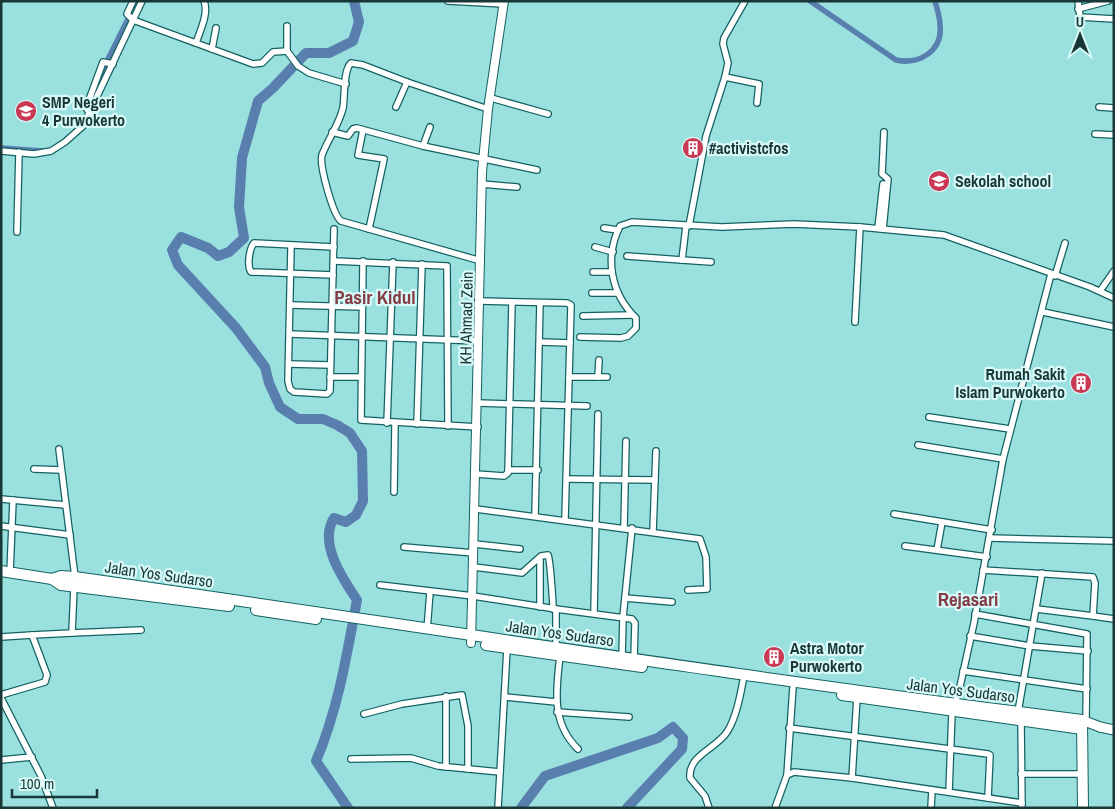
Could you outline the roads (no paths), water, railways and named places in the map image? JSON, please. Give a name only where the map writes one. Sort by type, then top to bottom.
[{"type":"highway","name":"Jalan Yos Sudarso","points":[[6,572],[52,579],[61,585],[75,582],[241,608],[382,626],[857,697],[1083,723]]},
{"type":"highway","name":"Jalan Yos Sudarso","points":[[382,626],[428,630],[508,648],[622,657],[954,708]]},
{"type":"highway","points":[[1083,723],[1083,808]]},
{"type":"main road","points":[[1083,723],[1114,730]]},
{"type":"street","points":[[130,18],[133,1]]},
{"type":"street","points":[[88,112],[130,18],[142,1]]},
{"type":"street","points":[[196,43],[203,20],[204,1]]},
{"type":"street","points":[[448,1],[504,3]]},
{"type":"street","points":[[682,260],[687,226],[706,136],[728,63],[723,44],[724,38],[745,1]]},
{"type":"street","points":[[1078,1],[1078,14],[1082,18],[1114,19]]},
{"type":"street","points":[[1078,9],[1108,1]]},
{"type":"street","name":"KH Ahmad Zein","points":[[472,640],[483,159],[488,109],[504,3]]},
{"type":"street","points":[[130,18],[245,62],[258,64],[273,52],[289,54]]},
{"type":"street","points":[[287,26],[289,54],[298,66],[314,75],[346,84]]},
{"type":"street","points":[[212,49],[216,28]]},
{"type":"street","points":[[1,151],[34,154],[51,151],[66,142],[83,126],[103,62],[109,62]]},
{"type":"street","points":[[481,260],[341,221],[336,215],[328,191],[322,158],[343,108],[347,68],[351,63],[356,63],[488,109]]},
{"type":"street","points":[[725,77],[758,84],[757,103]]},
{"type":"street","points":[[396,107],[407,82]]},
{"type":"street","points":[[491,98],[548,114]]},
{"type":"street","points":[[1099,107],[1114,108]]},
{"type":"street","points":[[423,146],[430,127]]},
{"type":"street","points":[[332,132],[348,136],[355,128],[423,146],[537,170]]},
{"type":"street","points":[[363,130],[358,155],[384,159],[369,228]]},
{"type":"street","points":[[880,229],[888,181],[882,174],[884,132]]},
{"type":"street","points":[[1095,134],[1114,135]]},
{"type":"street","points":[[17,232],[19,152]]},
{"type":"street","points":[[482,184],[517,187]]},
{"type":"street","points":[[880,229],[883,184]]},
{"type":"street","points":[[580,337],[628,336],[636,328],[637,322],[618,293],[612,272],[613,252],[618,230],[626,222],[744,227],[781,223],[860,227],[944,235],[1100,291],[1114,298]]},
{"type":"street","points":[[856,322],[860,227]]},
{"type":"street","points":[[604,228],[618,230]]},
{"type":"street","points":[[291,246],[288,381],[290,389],[294,392],[327,394],[330,391],[334,229]]},
{"type":"street","points":[[333,275],[251,272],[249,267],[251,247],[254,243],[334,247]]},
{"type":"street","points":[[949,792],[950,748],[954,708],[987,557],[1003,459],[1053,275],[1065,243]]},
{"type":"street","points":[[595,247],[613,252]]},
{"type":"street","points":[[627,256],[711,262]]},
{"type":"street","points":[[334,261],[445,264],[448,268],[448,426]]},
{"type":"street","points":[[364,261],[360,377],[361,420],[395,424],[478,427]]},
{"type":"street","points":[[387,423],[393,262]]},
{"type":"street","points":[[417,424],[422,264]]},
{"type":"street","points":[[1100,291],[1114,271]]},
{"type":"street","points":[[593,272],[612,272]]},
{"type":"street","points":[[592,293],[618,293]]},
{"type":"street","points":[[480,301],[567,303],[571,305],[565,519]]},
{"type":"street","points":[[476,474],[504,476],[508,470],[512,303]]},
{"type":"street","points":[[535,516],[538,470],[540,303]]},
{"type":"street","points":[[291,305],[362,307]]},
{"type":"street","points":[[1043,312],[1114,327]]},
{"type":"street","points":[[583,316],[632,315]]},
{"type":"street","points":[[290,334],[479,342]]},
{"type":"street","points":[[540,342],[570,343]]},
{"type":"street","points":[[598,378],[599,360]]},
{"type":"street","points":[[289,364],[330,365]]},
{"type":"street","points":[[330,377],[360,377]]},
{"type":"street","points":[[569,377],[607,377]]},
{"type":"street","points":[[478,402],[587,406]]},
{"type":"street","points":[[594,613],[598,414]]},
{"type":"street","points":[[929,417],[1010,429]]},
{"type":"street","points":[[394,492],[395,424]]},
{"type":"street","points":[[624,527],[626,441]]},
{"type":"street","points":[[918,445],[1003,459]]},
{"type":"street","points":[[59,448],[75,582],[72,632]]},
{"type":"street","points":[[653,532],[656,451]]},
{"type":"street","points":[[34,469],[61,470]]},
{"type":"street","points":[[508,470],[538,470]]},
{"type":"street","points":[[567,479],[655,480]]},
{"type":"street","points":[[1,499],[65,505]]},
{"type":"street","points":[[6,572],[12,527],[13,500]]},
{"type":"street","points":[[476,509],[632,528],[702,540],[706,557],[708,589],[688,590]]},
{"type":"street","points":[[894,514],[992,530]]},
{"type":"street","points":[[937,550],[942,522]]},
{"type":"street","points":[[1,526],[70,535]]},
{"type":"street","points":[[622,657],[623,617],[632,528]]},
{"type":"street","points":[[990,538],[1114,541]]},
{"type":"street","points":[[905,546],[987,557]]},
{"type":"street","points":[[404,547],[520,550]]},
{"type":"street","points":[[474,567],[522,573],[543,555],[551,558],[550,579],[558,652],[556,702],[559,719],[568,738],[578,749]]},
{"type":"street","points":[[540,559],[540,607]]},
{"type":"street","points":[[984,570],[1093,577],[1096,582],[1093,616]]},
{"type":"street","points":[[787,774],[800,773],[852,778],[988,798],[1022,806],[1019,716],[1023,681],[1042,573]]},
{"type":"street","points":[[380,585],[473,596],[632,619],[635,623],[634,659]]},
{"type":"street","points":[[428,630],[430,592]]},
{"type":"street","points":[[625,598],[672,602]]},
{"type":"street","points":[[1037,609],[1114,619]]},
{"type":"street","points":[[975,614],[1085,633],[1088,636],[1087,689],[1083,723]]},
{"type":"street","points":[[1,636],[141,630]]},
{"type":"street","points":[[32,635],[46,680],[43,684],[1,697],[32,757],[52,808]]},
{"type":"street","points":[[970,636],[1030,646],[1088,652]]},
{"type":"street","points":[[498,808],[508,648]]},
{"type":"street","points":[[963,671],[1087,689]]},
{"type":"street","points":[[709,808],[704,796],[690,778],[690,771],[700,754],[716,746],[727,732],[743,681]]},
{"type":"street","points":[[775,808],[787,774],[793,687]]},
{"type":"street","points":[[364,714],[402,704],[460,694],[464,697],[468,726],[468,769]]},
{"type":"street","points":[[446,696],[446,767]]},
{"type":"street","points":[[505,697],[556,702]]},
{"type":"street","points":[[852,778],[857,697]]},
{"type":"street","points":[[558,712],[629,717]]},
{"type":"street","points":[[789,728],[950,748],[989,755],[988,798]]},
{"type":"street","points":[[1,760],[32,757]]},
{"type":"street","points":[[351,759],[411,758],[446,767],[500,772]]},
{"type":"street","points":[[1022,774],[1082,774]]},
{"type":"street","points":[[931,808],[932,790]]},
{"type":"waterway","points":[[94,97],[109,57],[137,1]]},
{"type":"waterway","points":[[348,808],[316,761],[336,702],[357,600],[334,560],[329,538],[330,528],[334,518],[346,522],[356,515],[363,501],[362,451],[350,433],[337,425],[323,419],[298,419],[280,407],[269,383],[265,367],[236,328],[178,265],[172,250],[181,237],[208,248],[218,256],[229,252],[244,238],[239,207],[242,158],[258,101],[306,53],[329,53],[353,41],[359,22],[354,1]]},
{"type":"waterway","points":[[810,1],[896,60],[905,61],[921,58],[928,54],[938,42],[940,22],[935,1]]},
{"type":"waterway","points":[[1,148],[43,151]]},
{"type":"waterway","points":[[521,808],[545,776],[658,738],[673,727],[683,738],[682,749],[627,808]]},
{"type":"place","name":"SMP Negeri 4 Purwokerto","points":[[26,111]]},
{"type":"place","name":"#activistcfos","points":[[693,148]]},
{"type":"place","name":"Sekolah school","points":[[939,181]]},
{"type":"place","name":"Rumah Sakit Islam Purwokerto","points":[[1081,383]]},
{"type":"place","name":"Astra Motor Purwokerto","points":[[774,657]]},
{"type":"district","name":"Pasir Kidul","points":[[375,297]]},
{"type":"district","name":"Rejasari","points":[[968,599]]}]
